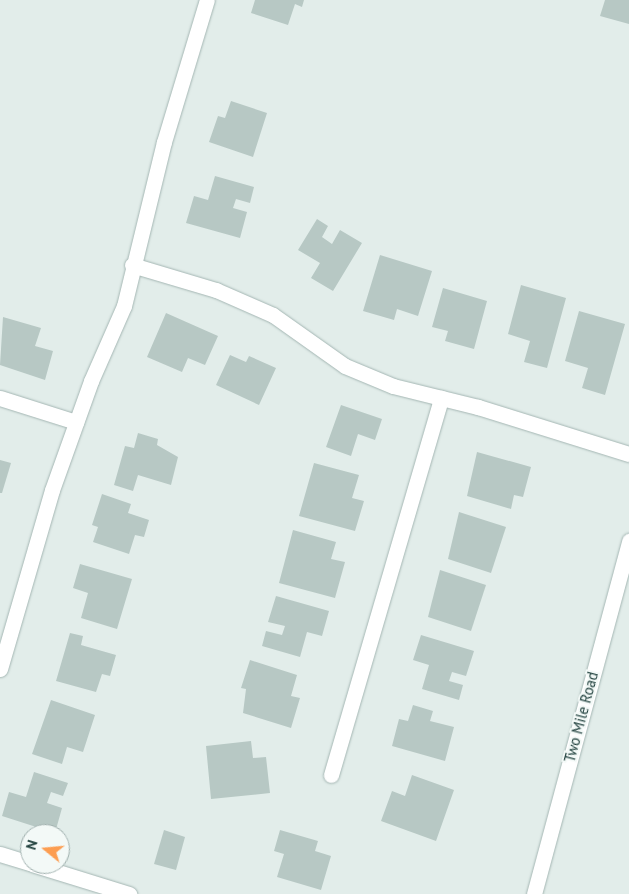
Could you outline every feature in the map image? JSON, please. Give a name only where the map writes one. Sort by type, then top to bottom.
[{"type":"street","points":[[0,669],[52,490],[76,422],[114,336],[132,265],[207,0]]},
{"type":"street","points":[[132,265],[216,290],[273,315],[345,366],[393,386],[441,398],[629,454]]},
{"type":"street","points":[[0,398],[76,422]]},
{"type":"street","points":[[332,775],[441,398]]},
{"type":"street","name":"Two Mile Road","points":[[534,894],[629,541]]},
{"type":"street","points":[[0,854],[20,860]]},
{"type":"street","points":[[64,874],[129,894]]},
{"type":"building","points":[[255,0],[304,0],[302,7],[295,4],[288,25],[251,13]]},
{"type":"building","points":[[605,0],[629,0],[629,24],[600,16]]},
{"type":"building","points":[[231,101],[267,113],[253,157],[209,142],[218,116],[225,118]]},
{"type":"building","points":[[215,176],[254,187],[250,203],[236,199],[233,208],[247,212],[240,238],[186,223],[194,196],[208,200]]},
{"type":"building","points":[[317,219],[328,226],[322,237],[332,244],[340,230],[362,243],[333,291],[311,278],[320,263],[298,250]]},
{"type":"building","points":[[380,255],[432,271],[418,316],[397,309],[394,320],[363,311]]},
{"type":"building","points":[[521,285],[566,298],[547,368],[524,362],[530,341],[508,334]]},
{"type":"building","points":[[443,288],[487,301],[474,349],[445,341],[448,331],[432,327]]},
{"type":"building","points":[[579,311],[625,324],[605,395],[582,388],[588,368],[565,361]]},
{"type":"building","points":[[166,313],[218,336],[205,365],[188,358],[182,372],[147,357]]},
{"type":"building","points":[[3,317],[41,328],[35,346],[53,351],[45,380],[0,365]]},
{"type":"building","points":[[230,355],[246,362],[249,356],[276,368],[259,405],[216,385]]},
{"type":"building","points":[[341,405],[382,419],[375,440],[358,434],[351,456],[326,447]]},
{"type":"building","points":[[138,433],[158,439],[157,445],[178,457],[171,485],[138,475],[133,491],[114,485],[125,446],[134,448]]},
{"type":"building","points":[[477,452],[531,467],[523,497],[514,495],[511,509],[467,496]]},
{"type":"building","points":[[0,460],[11,463],[2,493],[0,493]]},
{"type":"building","points":[[314,463],[359,475],[352,498],[364,501],[355,531],[299,516]]},
{"type":"building","points":[[102,494],[131,504],[128,513],[149,520],[144,537],[135,535],[129,554],[93,542],[98,527],[92,525]]},
{"type":"building","points":[[459,512],[506,527],[491,573],[448,559]]},
{"type":"building","points":[[293,530],[336,542],[331,559],[345,562],[335,598],[279,583]]},
{"type":"building","points":[[80,564],[132,579],[117,629],[81,618],[88,593],[73,588]]},
{"type":"building","points":[[440,570],[486,585],[471,631],[428,617]]},
{"type":"building","points":[[276,596],[329,611],[322,636],[307,632],[300,657],[262,646],[266,631],[282,635],[285,626],[268,622]]},
{"type":"building","points":[[70,633],[83,636],[81,645],[116,655],[110,676],[102,674],[96,692],[56,681]]},
{"type":"building","points":[[421,635],[474,651],[466,676],[452,672],[449,681],[463,685],[459,700],[422,689],[429,665],[413,660]]},
{"type":"building","points":[[250,660],[297,675],[291,696],[300,698],[291,728],[243,713],[246,689],[241,688]]},
{"type":"building","points":[[51,700],[95,715],[83,752],[67,747],[62,764],[32,754]]},
{"type":"building","points":[[413,705],[433,711],[430,721],[454,727],[445,761],[392,746],[399,719],[408,721]]},
{"type":"building","points":[[251,741],[253,758],[266,757],[270,793],[211,799],[206,746]]},
{"type":"building","points":[[34,772],[68,783],[63,796],[51,792],[47,803],[62,808],[58,824],[27,824],[2,816],[9,792],[26,797]]},
{"type":"building","points":[[412,775],[454,790],[436,841],[381,821],[392,791],[405,796]]},
{"type":"building","points":[[164,830],[185,837],[176,870],[154,864]]},
{"type":"building","points":[[280,830],[318,841],[315,851],[331,856],[321,890],[277,877],[284,854],[274,851]]}]
